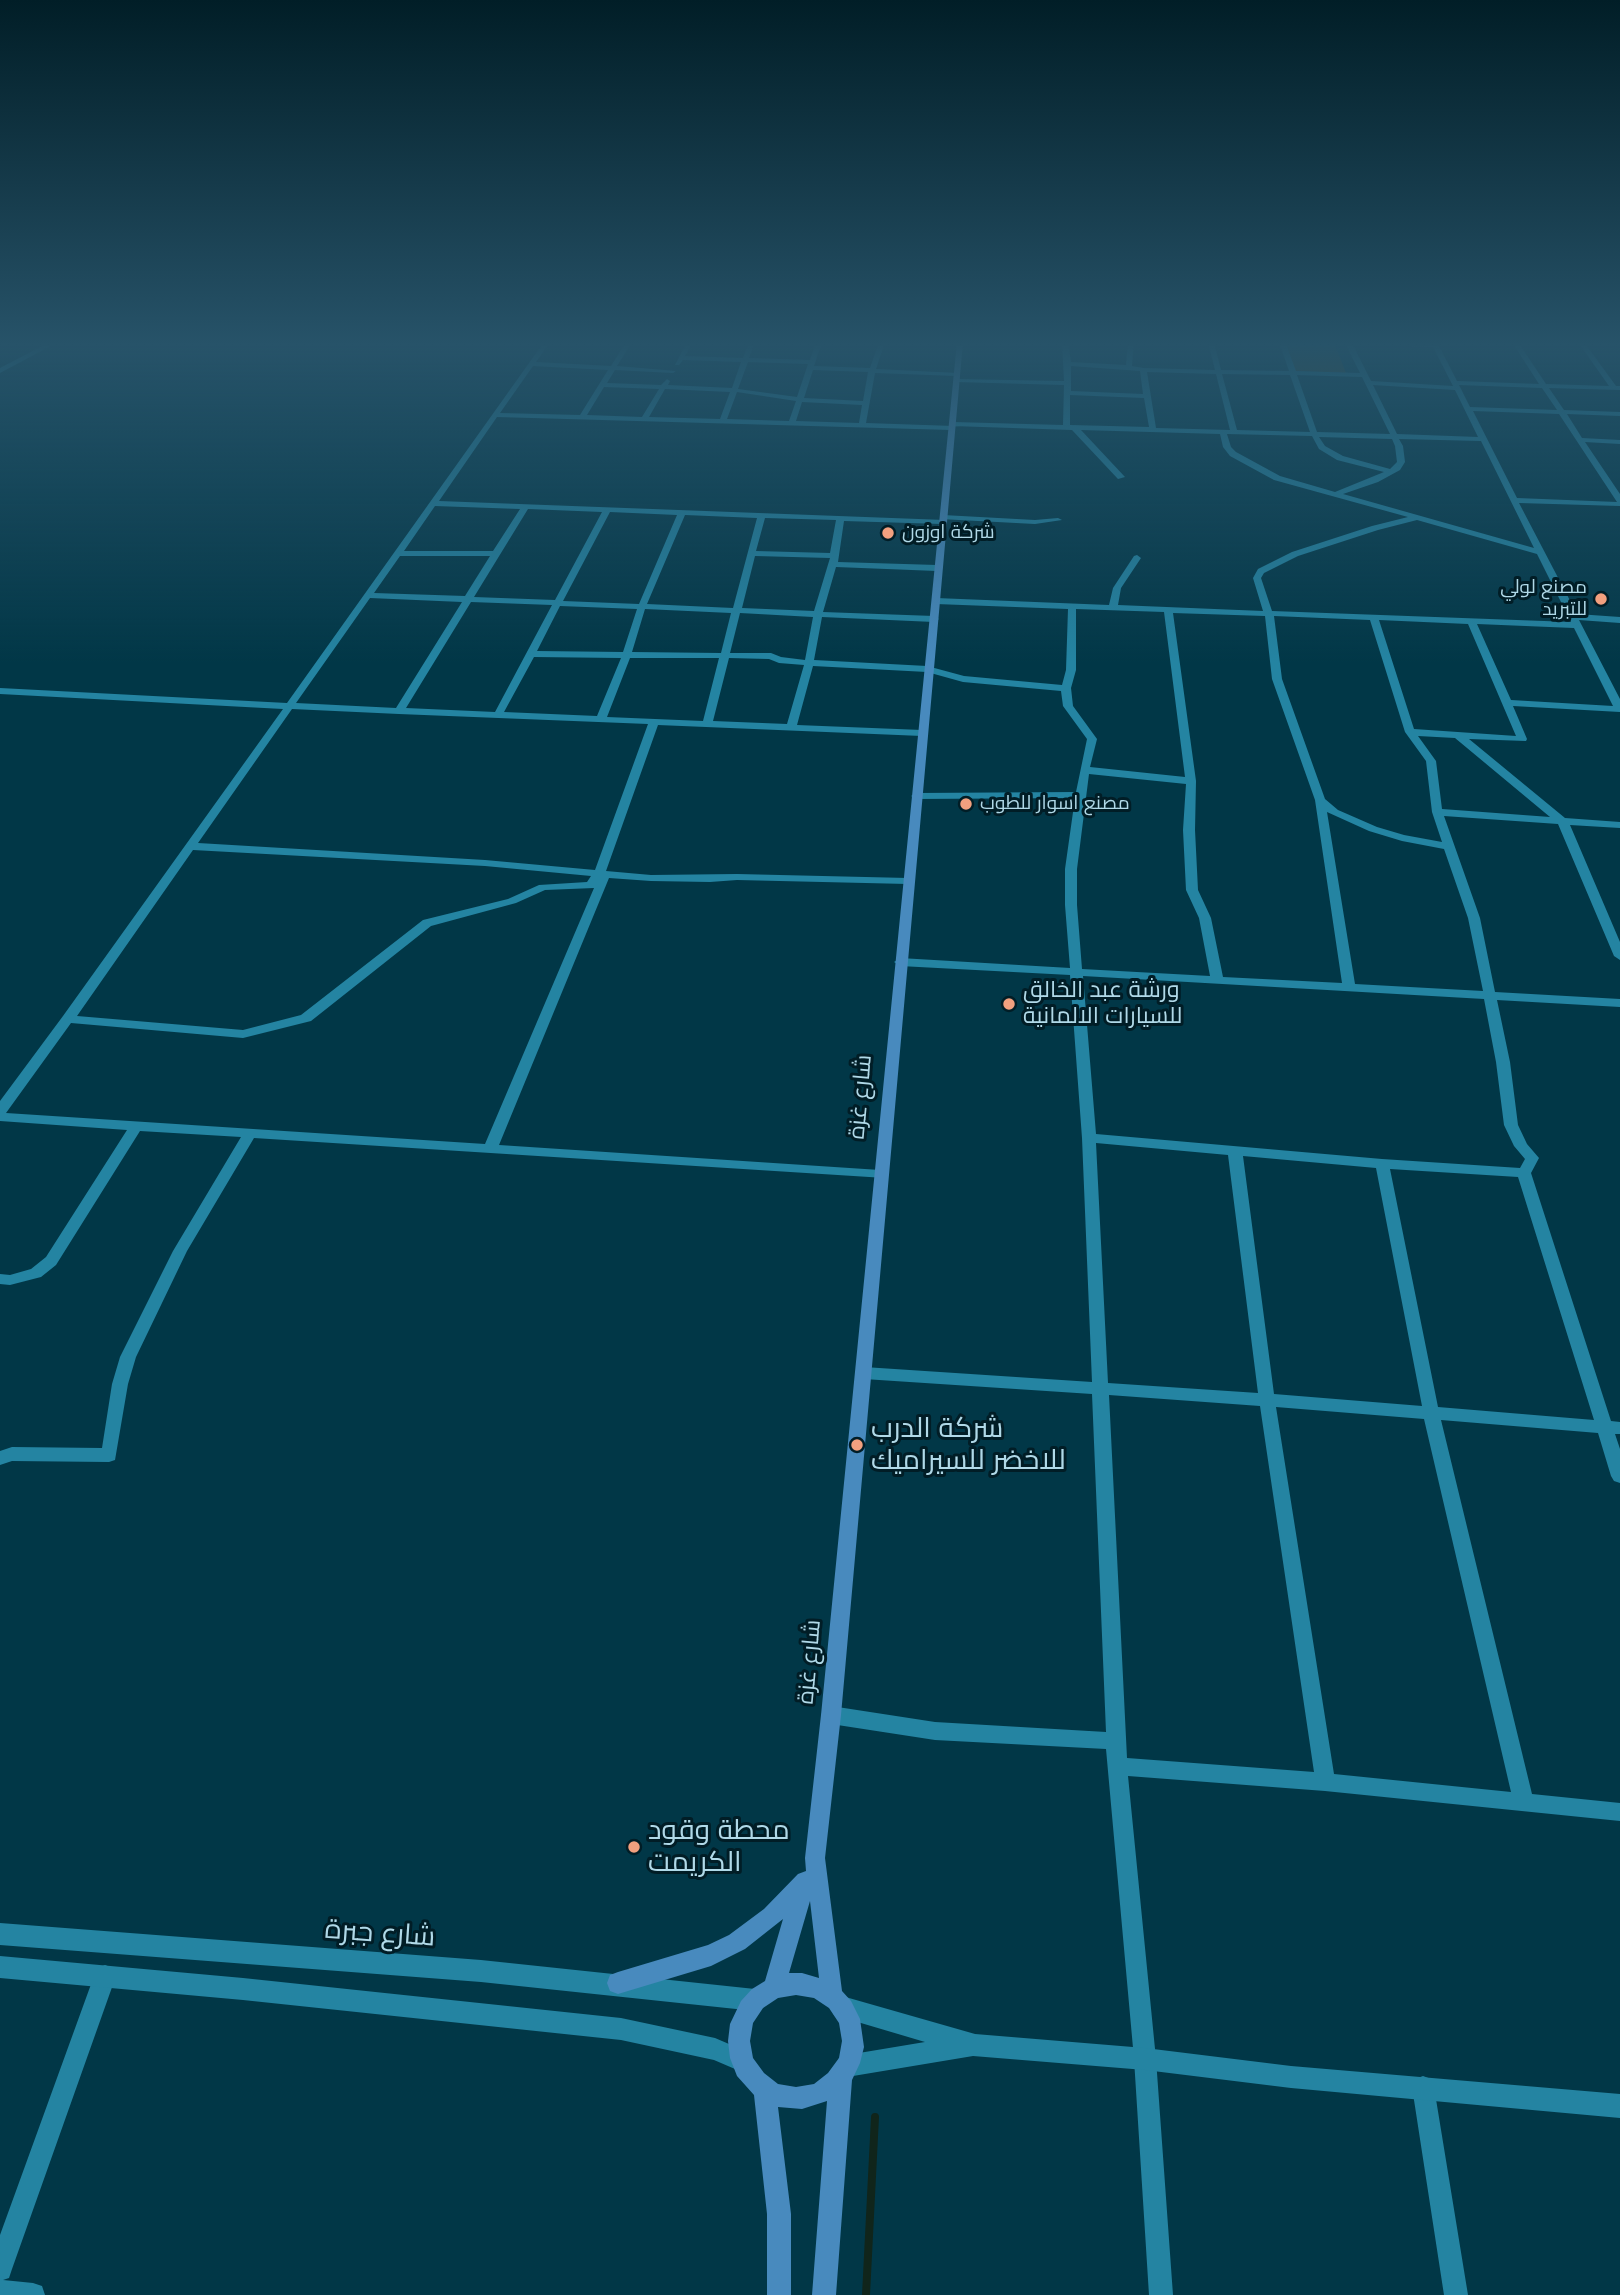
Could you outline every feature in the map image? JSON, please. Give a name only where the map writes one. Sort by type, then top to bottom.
[{"type":"main road","name":"شارع غزة","points":[[837,2001],[815,1858],[831,1715],[927,669],[950,449]]},
{"type":"main road","name":"شارع غزة","points":[[774,1987],[805,1881],[815,1858]]},
{"type":"main road","points":[[618,1983],[711,1955],[737,1942],[772,1916],[805,1881]]},
{"type":"main road","points":[[824,2295],[844,2071],[852,2035],[837,2001],[814,1986],[794,1982],[774,1987],[755,2000],[743,2018],[739,2039],[742,2061],[751,2078],[765,2091],[785,2099],[806,2099],[825,2090],[844,2071]]},
{"type":"main road","points":[[765,2091],[779,2214],[779,2295]]},
{"type":"street","points":[[0,1111],[68,1019],[471,449]]},
{"type":"street","points":[[1093,449],[1121,477]]},
{"type":"street","points":[[1230,449],[1277,478],[1539,552]]},
{"type":"street","points":[[1327,449],[1332,455],[1390,471]]},
{"type":"street","points":[[1336,494],[1375,480],[1390,471],[1401,463],[1399,449]]},
{"type":"street","points":[[1488,449],[1620,709],[1507,703]]},
{"type":"street","points":[[1587,449],[1620,502]]},
{"type":"street","points":[[1514,500],[1620,502]]},
{"type":"street","points":[[432,503],[761,517],[1035,522],[1058,520]]},
{"type":"street","points":[[399,711],[525,507]]},
{"type":"street","points":[[498,715],[607,510]]},
{"type":"street","points":[[601,719],[642,606],[682,513]]},
{"type":"street","points":[[707,724],[761,517]]},
{"type":"street","points":[[791,727],[834,560],[840,519]]},
{"type":"street","points":[[1349,987],[1320,800],[1277,679],[1269,614],[1257,578],[1261,570],[1295,554],[1374,527],[1415,519]]},
{"type":"street","points":[[398,553],[497,554]]},
{"type":"street","points":[[752,553],[937,568]]},
{"type":"street","points":[[1113,608],[1117,588],[1137,558]]},
{"type":"street","points":[[368,594],[934,619]]},
{"type":"street","points":[[936,601],[1471,621],[1620,620]]},
{"type":"street","points":[[1072,607],[1071,670],[1066,688],[1068,706],[1092,739],[1084,770],[1071,869],[1089,1138],[1117,1766],[1145,2059],[1161,2295]]},
{"type":"street","points":[[1168,610],[1191,781],[1189,830],[1192,890],[1205,918],[1217,980]]},
{"type":"street","points":[[1374,618],[1410,732],[1431,761],[1437,812],[1474,918],[1503,1062],[1511,1125],[1521,1146],[1532,1158],[1524,1173],[1612,1427],[1620,1476]]},
{"type":"street","points":[[1410,732],[1522,739],[1471,621]]},
{"type":"street","points":[[531,654],[771,656],[779,660],[809,663],[927,669],[963,679],[1066,688]]},
{"type":"street","points":[[0,691],[922,733]]},
{"type":"street","points":[[490,1149],[602,874],[654,722]]},
{"type":"street","points":[[1458,735],[1563,822],[1620,957]]},
{"type":"street","points":[[1084,770],[1191,781]]},
{"type":"street","points":[[916,796],[1081,795]]},
{"type":"street","points":[[1320,800],[1334,812],[1373,830],[1448,846]]},
{"type":"street","points":[[1437,812],[1620,825]]},
{"type":"street","points":[[189,846],[356,855],[651,878],[908,881]]},
{"type":"street","points":[[68,1019],[243,1034],[306,1018],[427,923],[512,901],[543,887],[590,885],[602,874]]},
{"type":"street","points":[[900,962],[1620,1003]]},
{"type":"street","points":[[0,1117],[880,1175]]},
{"type":"street","points":[[0,1279],[10,1280],[36,1273],[51,1261],[136,1126]]},
{"type":"street","points":[[0,1458],[12,1454],[109,1455],[120,1384],[128,1357],[180,1251],[250,1134]]},
{"type":"street","points":[[1089,1138],[1382,1164],[1524,1173]]},
{"type":"street","points":[[1235,1151],[1267,1399],[1325,1782]]},
{"type":"street","points":[[1382,1164],[1431,1412],[1524,1803]]},
{"type":"street","points":[[863,1373],[1267,1399],[1612,1427]]},
{"type":"street","points":[[831,1715],[935,1731],[1116,1741]]},
{"type":"street","points":[[1117,1766],[1325,1782],[1620,1812]]},
{"type":"street","name":"شارع جبرة","points":[[0,1934],[618,1983],[755,2000]]},
{"type":"street","points":[[0,1967],[621,2029],[715,2049],[742,2061]]},
{"type":"street","points":[[0,2269],[105,1976]]},
{"type":"street","points":[[837,2001],[975,2045],[1145,2059],[1291,2077],[1620,2106]]},
{"type":"street","points":[[844,2071],[975,2045]]},
{"type":"street","points":[[1423,2087],[1456,2295]]},
{"type":"street","points":[[0,2292],[33,2295]]},
{"type":"waterway","points":[[866,2295],[875,2117]]},
{"type":"place","name":"شركة اوزون","points":[[888,533]]},
{"type":"place","name":"مصنع لولي للتبريد","points":[[1601,599]]},
{"type":"place","name":"مصنع اسوار للطوب","points":[[966,804]]},
{"type":"place","name":"ورشة عبد الخالق للسيارات الالمانية","points":[[1009,1004]]},
{"type":"place","name":"شركة الدرب للاخضر للسيراميك","points":[[857,1445]]},
{"type":"place","name":"محطة وقود الكريمت","points":[[634,1847]]}]
